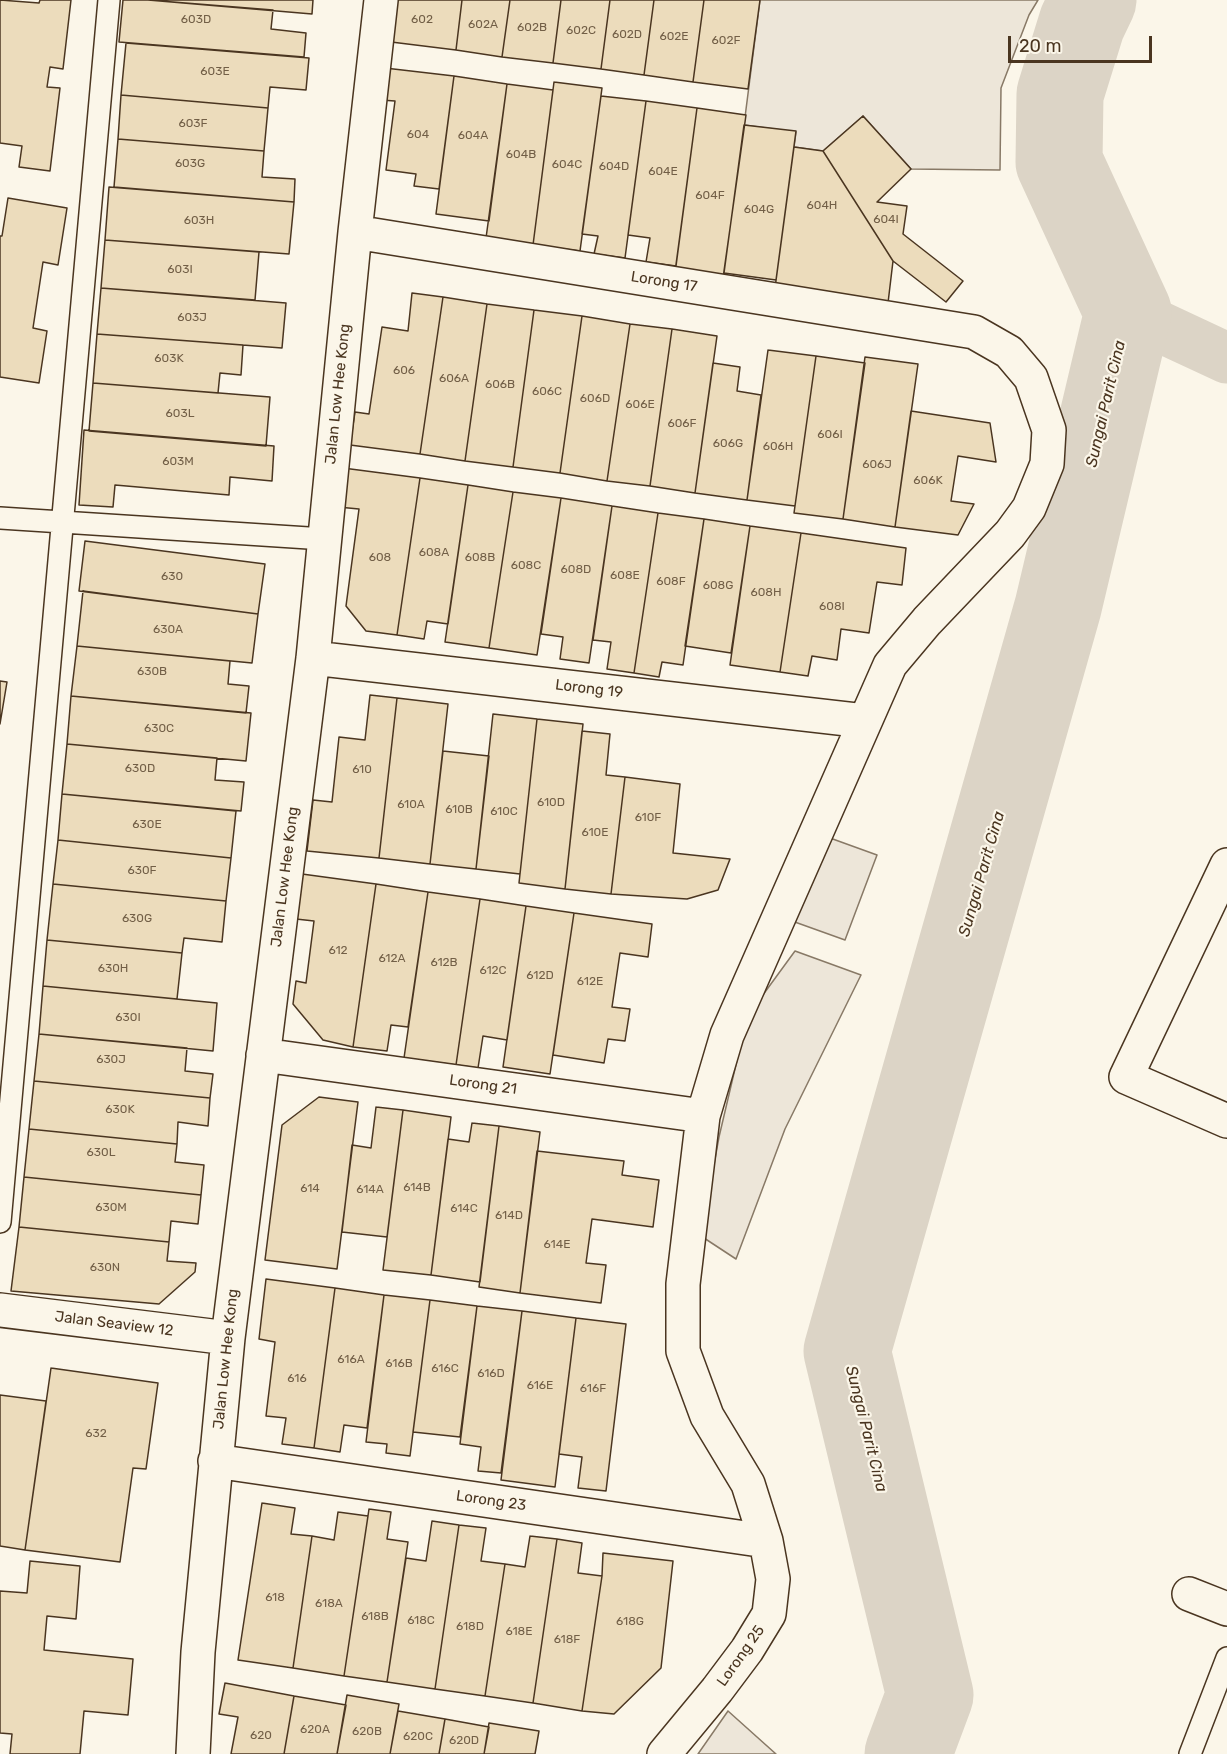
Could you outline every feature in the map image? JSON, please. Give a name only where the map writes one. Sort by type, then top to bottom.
[{"type":"street","name":"Jalan Low Hee Kong","points":[[193,1754],[198,1652],[228,1338],[313,658],[355,232],[381,0]]},
{"type":"street","name":"Lorong 17","points":[[355,232],[974,332],[1009,351],[1031,378],[1049,430],[1047,464],[1029,508],[1010,534],[927,621],[890,665],[865,721]]},
{"type":"street","name":"Lorong 19","points":[[313,658],[865,721]]},
{"type":"street","name":"Lorong 25","points":[[664,1754],[747,1650],[769,1614],[773,1579],[766,1541],[748,1484],[707,1416],[683,1351],[683,1284],[703,1116],[727,1035],[865,721]]},
{"type":"street","points":[[1227,865],[1126,1077],[1227,1121]]},
{"type":"street","name":"Lorong 21","points":[[263,1055],[703,1116]]},
{"type":"street","name":"Jalan Seaview 12","points":[[0,1310],[228,1338]]},
{"type":"street","name":"Lorong 23","points":[[215,1461],[766,1541]]},
{"type":"street","points":[[1189,1594],[1227,1609]]},
{"type":"lane","points":[[0,1222],[109,0]]},
{"type":"lane","points":[[0,518],[324,539]]},
{"type":"lane","points":[[1190,1754],[1227,1658]]},
{"type":"shaded area","points":[[760,0],[1038,0],[1029,15],[1001,88],[1000,170],[911,169],[863,116],[823,151],[794,147],[796,132],[744,125]]},
{"type":"shaded area","points":[[830,838],[877,855],[845,940],[792,921]]},
{"type":"shaded area","points":[[795,951],[861,975],[785,1129],[736,1259],[704,1238],[719,1137],[742,1039],[757,1003]]},
{"type":"shaded area","points":[[728,1711],[776,1754],[698,1754]]},
{"type":"building","points":[[0,0],[39,3],[40,0],[71,0],[63,69],[50,67],[47,87],[60,88],[50,171],[19,167],[22,146],[0,143]]},
{"type":"building","points":[[123,0],[273,10],[271,29],[306,33],[304,57],[119,42]]},
{"type":"building","points":[[148,0],[313,0],[312,14]]},
{"type":"building","points":[[388,0],[462,0],[456,50],[383,41]]},
{"type":"building","points":[[462,0],[510,0],[502,57],[456,50]]},
{"type":"building","points":[[510,0],[561,0],[553,63],[502,57]]},
{"type":"building","points":[[561,0],[610,0],[601,69],[553,63]]},
{"type":"building","points":[[610,0],[654,0],[644,75],[601,69]]},
{"type":"building","points":[[654,0],[704,0],[693,82],[644,75]]},
{"type":"building","points":[[704,0],[760,0],[748,89],[693,82]]},
{"type":"building","points":[[126,43],[309,58],[306,90],[270,87],[268,108],[121,95]]},
{"type":"building","points":[[385,68],[454,76],[439,189],[414,186],[416,174],[386,170],[395,101],[381,100]]},
{"type":"building","points":[[454,76],[507,84],[489,221],[436,214]]},
{"type":"building","points":[[554,82],[602,88],[580,251],[533,245]]},
{"type":"building","points":[[507,84],[553,90],[533,245],[486,238]]},
{"type":"building","points":[[121,95],[268,108],[264,151],[118,139]]},
{"type":"building","points":[[601,96],[646,101],[625,258],[594,254],[598,236],[582,234]]},
{"type":"building","points":[[646,101],[697,108],[676,266],[646,262],[650,238],[628,235]]},
{"type":"building","points":[[697,108],[746,115],[723,278],[675,272]]},
{"type":"building","points":[[863,116],[911,169],[877,202],[907,206],[903,234],[963,281],[946,302],[893,261],[823,151]]},
{"type":"building","points":[[744,125],[796,131],[776,280],[724,273]]},
{"type":"building","points":[[118,139],[264,151],[262,177],[295,179],[294,202],[114,187]]},
{"type":"building","points":[[794,147],[823,151],[893,261],[888,303],[775,288]]},
{"type":"building","points":[[109,187],[294,202],[289,254],[105,240]]},
{"type":"building","points":[[8,198],[67,208],[58,265],[43,262],[33,328],[47,331],[39,383],[0,377],[0,236],[2,236]]},
{"type":"building","points":[[105,240],[259,252],[255,300],[101,288]]},
{"type":"building","points":[[101,288],[286,303],[282,348],[97,334]]},
{"type":"building","points":[[412,293],[443,297],[420,454],[350,445],[355,412],[369,414],[382,327],[408,331]]},
{"type":"building","points":[[443,297],[487,304],[465,461],[420,454]]},
{"type":"building","points":[[487,304],[534,310],[513,467],[465,461]]},
{"type":"building","points":[[534,310],[582,316],[560,473],[513,467]]},
{"type":"building","points":[[582,316],[630,324],[607,481],[560,473]]},
{"type":"building","points":[[630,324],[672,329],[650,486],[607,481]]},
{"type":"building","points":[[672,329],[717,336],[695,493],[650,486]]},
{"type":"building","points":[[97,334],[243,345],[241,375],[220,373],[218,393],[93,383]]},
{"type":"building","points":[[768,350],[816,356],[795,506],[747,500]]},
{"type":"building","points":[[816,356],[865,363],[843,519],[794,513]]},
{"type":"building","points":[[865,357],[918,364],[895,527],[843,519]]},
{"type":"building","points":[[713,363],[740,367],[737,391],[761,395],[747,500],[695,493]]},
{"type":"building","points":[[93,383],[270,397],[266,446],[89,431]]},
{"type":"building","points":[[911,411],[990,423],[996,462],[958,456],[951,501],[974,504],[958,535],[895,527]]},
{"type":"building","points":[[84,430],[274,446],[272,481],[230,477],[229,495],[115,485],[113,507],[79,505]]},
{"type":"building","points":[[343,468],[420,478],[397,635],[366,631],[346,606],[359,509],[338,507]]},
{"type":"building","points":[[420,478],[468,485],[448,624],[427,621],[424,639],[397,635]]},
{"type":"building","points":[[468,485],[513,492],[489,648],[445,642]]},
{"type":"building","points":[[513,492],[561,498],[537,655],[489,648]]},
{"type":"building","points":[[561,498],[612,506],[589,663],[560,659],[563,637],[541,634]]},
{"type":"building","points":[[612,506],[658,513],[634,673],[607,669],[611,642],[593,640]]},
{"type":"building","points":[[658,513],[704,519],[683,665],[662,662],[659,677],[634,673]]},
{"type":"building","points":[[704,519],[750,526],[731,653],[685,646]]},
{"type":"building","points":[[750,526],[801,533],[780,672],[730,665]]},
{"type":"building","points":[[801,533],[906,548],[902,585],[877,582],[869,633],[841,629],[837,660],[812,656],[808,676],[780,672]]},
{"type":"building","points":[[85,541],[265,564],[258,614],[79,591]]},
{"type":"building","points":[[83,591],[258,614],[252,663],[77,646]]},
{"type":"building","points":[[77,646],[230,661],[228,684],[249,686],[246,713],[71,696]]},
{"type":"building","points":[[0,681],[7,682],[0,724]]},
{"type":"building","points":[[370,695],[397,698],[379,858],[307,851],[313,800],[332,802],[339,737],[365,740]]},
{"type":"building","points":[[71,696],[251,713],[246,761],[67,744]]},
{"type":"building","points":[[397,698],[448,704],[430,864],[379,858]]},
{"type":"building","points":[[493,714],[537,719],[520,874],[476,869]]},
{"type":"building","points":[[537,719],[583,724],[565,889],[519,883]]},
{"type":"building","points":[[582,731],[610,734],[606,775],[625,777],[611,894],[565,889]]},
{"type":"building","points":[[67,744],[217,758],[215,780],[244,782],[241,811],[62,794]]},
{"type":"building","points":[[443,751],[489,756],[476,869],[430,864]]},
{"type":"building","points":[[625,777],[680,784],[673,853],[730,859],[718,890],[687,899],[611,894]]},
{"type":"building","points":[[62,794],[236,811],[231,858],[58,840]]},
{"type":"building","points":[[58,840],[231,858],[226,901],[53,884]]},
{"type":"building","points":[[302,874],[376,884],[353,1047],[323,1040],[293,1004],[296,981],[306,983],[314,921],[296,919]]},
{"type":"building","points":[[53,884],[226,901],[222,942],[184,938],[182,953],[47,940]]},
{"type":"building","points":[[376,884],[428,892],[408,1027],[391,1025],[387,1051],[353,1047]]},
{"type":"building","points":[[428,892],[480,899],[456,1065],[404,1058]]},
{"type":"building","points":[[480,899],[526,906],[507,1040],[483,1036],[478,1068],[456,1065]]},
{"type":"building","points":[[526,906],[574,913],[550,1074],[503,1067]]},
{"type":"building","points":[[574,913],[652,924],[648,957],[620,953],[612,1007],[630,1009],[625,1041],[608,1039],[604,1063],[553,1055]]},
{"type":"building","points":[[47,940],[182,953],[177,999],[43,986]]},
{"type":"building","points":[[43,986],[217,1003],[213,1051],[39,1034]]},
{"type":"building","points":[[39,1034],[187,1048],[185,1071],[213,1074],[210,1098],[34,1081]]},
{"type":"building","points":[[34,1081],[210,1098],[208,1126],[178,1122],[177,1144],[29,1129]]},
{"type":"building","points":[[319,1097],[358,1102],[337,1269],[265,1260],[282,1125]]},
{"type":"building","points":[[376,1107],[403,1110],[387,1237],[342,1232],[352,1145],[371,1148]]},
{"type":"building","points":[[403,1110],[451,1117],[431,1275],[383,1270]]},
{"type":"building","points":[[472,1123],[499,1126],[480,1282],[431,1275],[448,1139],[469,1142]]},
{"type":"building","points":[[499,1126],[540,1132],[520,1293],[479,1287]]},
{"type":"building","points":[[29,1129],[177,1144],[175,1162],[204,1165],[201,1195],[24,1177]]},
{"type":"building","points":[[537,1151],[624,1161],[622,1175],[659,1180],[653,1227],[592,1219],[586,1263],[606,1265],[601,1303],[520,1293]]},
{"type":"building","points":[[24,1177],[201,1195],[198,1224],[171,1221],[169,1242],[19,1227]]},
{"type":"building","points":[[19,1227],[169,1242],[167,1261],[196,1263],[195,1272],[159,1304],[11,1291]]},
{"type":"building","points":[[266,1279],[335,1288],[314,1448],[282,1444],[286,1418],[266,1416],[275,1342],[259,1339]]},
{"type":"building","points":[[335,1288],[384,1295],[367,1428],[344,1425],[340,1452],[314,1448]]},
{"type":"building","points":[[384,1295],[430,1300],[410,1456],[386,1453],[387,1444],[366,1442]]},
{"type":"building","points":[[430,1300],[477,1306],[460,1437],[413,1432]]},
{"type":"building","points":[[477,1306],[522,1311],[501,1473],[478,1471],[481,1447],[460,1444]]},
{"type":"building","points":[[522,1311],[576,1318],[555,1487],[501,1480]]},
{"type":"building","points":[[576,1318],[626,1324],[606,1491],[578,1488],[582,1457],[559,1454]]},
{"type":"building","points":[[51,1368],[158,1383],[146,1469],[133,1468],[120,1562],[25,1550]]},
{"type":"building","points":[[0,1395],[46,1401],[25,1550],[0,1546]]},
{"type":"building","points":[[262,1503],[295,1508],[291,1534],[312,1536],[293,1668],[238,1660]]},
{"type":"building","points":[[369,1509],[391,1512],[387,1539],[408,1542],[387,1682],[344,1676]]},
{"type":"building","points":[[338,1512],[368,1516],[344,1676],[293,1668],[312,1536],[334,1540]]},
{"type":"building","points":[[432,1521],[459,1525],[435,1689],[387,1682],[406,1558],[426,1561]]},
{"type":"building","points":[[459,1525],[486,1528],[481,1561],[505,1564],[485,1696],[435,1689]]},
{"type":"building","points":[[530,1536],[557,1539],[533,1703],[485,1696],[505,1564],[525,1567]]},
{"type":"building","points":[[557,1539],[582,1543],[578,1573],[602,1576],[582,1711],[533,1703]]},
{"type":"building","points":[[603,1553],[673,1561],[661,1668],[614,1714],[582,1711],[602,1576]]},
{"type":"building","points":[[30,1561],[80,1566],[76,1619],[47,1616],[44,1650],[133,1659],[128,1715],[84,1711],[80,1754],[10,1754],[12,1734],[0,1733],[0,1591],[27,1593]]},
{"type":"building","points":[[225,1683],[294,1696],[284,1754],[231,1754],[238,1717],[219,1714]]},
{"type":"building","points":[[347,1695],[399,1704],[390,1754],[337,1754]]},
{"type":"building","points":[[294,1696],[346,1705],[337,1754],[284,1754]]},
{"type":"building","points":[[398,1711],[445,1719],[439,1754],[390,1754]]},
{"type":"building","points":[[445,1719],[489,1727],[484,1754],[439,1754]]},
{"type":"building","points":[[489,1723],[539,1731],[535,1754],[484,1754]]},
{"type":"waterway","name":"Sungai Parit Cina","points":[[908,1754],[930,1695],[847,1351],[1058,607],[1128,312],[1059,162],[1060,94],[1082,23],[1093,0]]},
{"type":"waterway","points":[[1128,312],[1227,358]]}]
